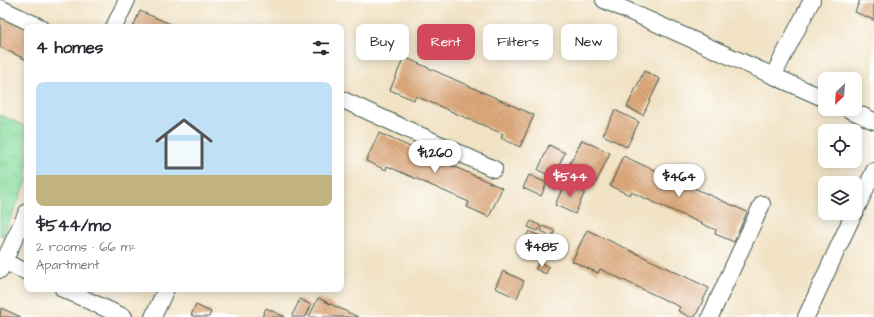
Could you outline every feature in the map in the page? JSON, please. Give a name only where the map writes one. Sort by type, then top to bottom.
[{"type":"street","points":[[115,24],[127,0]]},
{"type":"street","points":[[604,0],[818,96]]},
{"type":"street","points":[[774,76],[812,0]]},
{"type":"street","points":[[0,8],[34,24]]},
{"type":"street","points":[[344,100],[494,169]]},
{"type":"street","points":[[862,115],[874,121]]},
{"type":"street","points":[[862,197],[874,171]]},
{"type":"street","points":[[710,317],[762,204]]},
{"type":"street","points":[[24,218],[1,264],[24,271]]},
{"type":"street","points":[[806,317],[851,220]]},
{"type":"street","points":[[70,292],[124,317]]},
{"type":"street","points":[[153,317],[165,292]]},
{"type":"green space","points":[[0,115],[24,126],[24,188],[3,236],[0,235]]},
{"type":"building","points":[[860,0],[874,0],[874,20],[855,12]]},
{"type":"building","points":[[140,11],[170,24],[134,24]]},
{"type":"building","points":[[0,14],[24,26],[24,59],[0,47]]},
{"type":"building","points":[[409,59],[534,115],[520,147],[501,138],[503,134],[416,96],[414,100],[390,90],[403,60]]},
{"type":"building","points":[[644,71],[660,79],[643,115],[627,107]]},
{"type":"building","points":[[615,110],[639,122],[627,147],[603,135]]},
{"type":"building","points":[[379,133],[502,188],[489,217],[467,207],[469,202],[387,166],[386,170],[366,161]]},
{"type":"building","points":[[582,140],[610,153],[594,187],[565,173]]},
{"type":"building","points":[[549,145],[565,153],[553,177],[538,170]]},
{"type":"building","points":[[623,156],[747,212],[734,242],[715,234],[716,230],[631,192],[630,195],[610,186]]},
{"type":"building","points":[[529,175],[547,183],[541,196],[523,188]]},
{"type":"building","points":[[565,182],[585,192],[575,214],[555,205]]},
{"type":"building","points":[[531,221],[541,226],[538,231],[528,227]]},
{"type":"building","points":[[543,226],[555,231],[552,236],[541,231]]},
{"type":"building","points":[[587,230],[709,288],[695,317],[690,317],[678,311],[680,307],[600,269],[598,273],[572,261]]},
{"type":"building","points":[[529,231],[546,239],[543,247],[525,239]]},
{"type":"building","points":[[539,262],[549,267],[546,274],[535,269]]},
{"type":"building","points":[[503,271],[524,281],[517,298],[495,288]]},
{"type":"building","points":[[318,298],[358,317],[309,317]]},
{"type":"building","points":[[300,299],[311,305],[306,317],[294,317],[292,316]]},
{"type":"building","points":[[196,305],[211,312],[209,317],[195,317],[191,315]]},
{"type":"building","points":[[1,308],[21,317],[0,317]]},
{"type":"building","points":[[266,308],[285,317],[262,317]]}]
